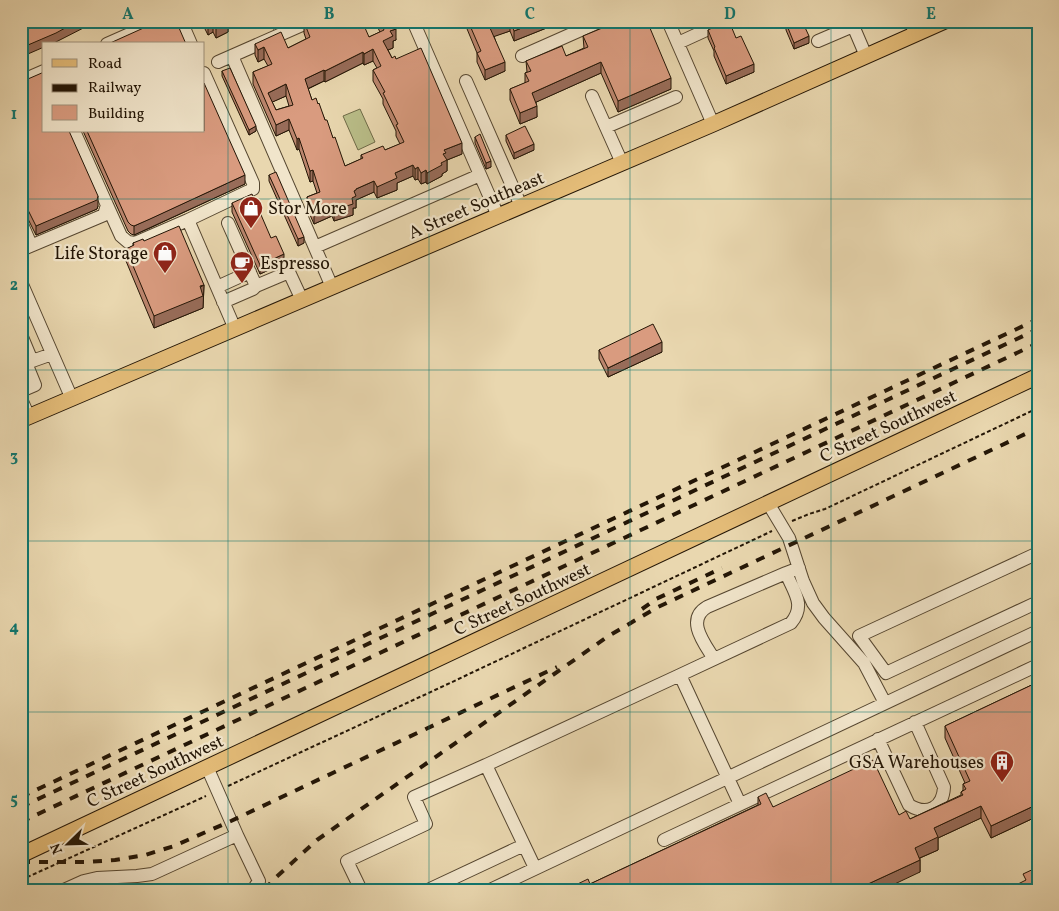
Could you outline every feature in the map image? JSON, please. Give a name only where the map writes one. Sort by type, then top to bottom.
[{"type":"main road","name":"A Street Southeast","points":[[25,418],[714,124],[866,56],[913,28],[945,21]]},
{"type":"main road","name":"C Street Southwest","points":[[21,855],[1038,376]]},
{"type":"street","points":[[112,42],[159,21]]},
{"type":"street","points":[[181,21],[190,42]]},
{"type":"street","points":[[218,62],[311,21]]},
{"type":"street","points":[[413,21],[498,216]]},
{"type":"street","points":[[522,56],[601,21]]},
{"type":"street","points":[[668,21],[714,124]]},
{"type":"street","points":[[678,44],[726,21]]},
{"type":"street","points":[[818,41],[852,24],[866,56]]},
{"type":"street","points":[[232,56],[332,287]]},
{"type":"street","points":[[21,81],[42,72]]},
{"type":"street","points":[[74,132],[121,236],[128,242],[135,243],[188,220],[253,189],[253,183],[205,75]]},
{"type":"street","points":[[466,81],[521,206]]},
{"type":"street","points":[[592,96],[622,163]]},
{"type":"street","points":[[606,127],[676,97]]},
{"type":"street","points":[[315,247],[480,176]]},
{"type":"street","points":[[21,222],[26,247],[104,215],[107,206]]},
{"type":"street","points":[[188,220],[235,329]]},
{"type":"street","points":[[228,223],[256,286]]},
{"type":"street","points":[[217,286],[250,272]]},
{"type":"street","points":[[223,302],[290,272],[302,300]]},
{"type":"street","points":[[21,282],[72,399]]},
{"type":"street","points":[[21,391],[35,385],[26,363],[22,337]]},
{"type":"street","points":[[26,363],[52,354]]},
{"type":"street","points":[[21,399],[25,418]]},
{"type":"street","points":[[768,503],[789,538],[803,581],[813,603],[864,663],[885,703]]},
{"type":"street","points":[[1038,553],[859,636],[886,673],[1038,602]]},
{"type":"street","points":[[714,660],[698,630],[697,620],[702,610],[799,568]]},
{"type":"street","points":[[361,890],[347,861],[426,824],[414,797],[791,623],[796,618],[799,604],[786,573]]},
{"type":"street","points":[[490,890],[1038,631]]},
{"type":"street","points":[[664,840],[1038,664]]},
{"type":"street","points":[[680,674],[740,804]]},
{"type":"street","points":[[878,739],[909,805],[915,809],[930,810],[941,801],[944,787],[914,722]]},
{"type":"street","points":[[486,765],[536,868]]},
{"type":"street","points":[[207,767],[259,881],[253,890]]},
{"type":"street","points":[[64,890],[84,881],[97,878],[152,874],[238,834]]},
{"type":"street","points":[[428,890],[524,844]]},
{"type":"path","points":[[800,518],[825,509],[1038,408]]},
{"type":"path","points":[[230,785],[761,536]]},
{"type":"path","points":[[21,880],[205,796]]},
{"type":"green space","points":[[360,109],[375,142],[358,150],[343,116]]},
{"type":"building","points":[[21,21],[78,21],[21,48]]},
{"type":"building","points":[[159,21],[176,21],[185,42],[112,42]]},
{"type":"building","points":[[213,21],[226,21],[216,26]]},
{"type":"building","points":[[336,21],[339,28],[353,21],[362,21],[369,37],[384,30],[380,21],[392,21],[396,29],[390,31],[393,36],[383,41],[392,58],[395,56],[396,59],[421,48],[462,143],[444,150],[446,153],[443,154],[447,160],[427,173],[426,170],[421,173],[418,167],[415,169],[413,165],[395,173],[397,178],[377,187],[374,181],[356,189],[354,191],[356,196],[352,198],[353,204],[334,210],[332,205],[314,213],[307,197],[320,192],[313,170],[310,171],[299,138],[297,139],[289,119],[276,125],[253,72],[272,64],[264,47],[258,50],[255,44],[281,32],[288,48],[310,37],[304,22]],"holes":[[[373,49],[381,66],[373,70],[385,92],[383,93],[398,124],[396,125],[404,142],[385,150],[383,146],[361,155],[363,158],[345,166],[335,137],[333,138],[327,120],[325,120],[316,98],[312,100],[305,79]],[[286,84],[293,105],[276,110],[268,93]]]},
{"type":"building","points":[[468,21],[509,21],[490,28],[505,62],[485,70],[477,53],[481,51]]},
{"type":"building","points":[[510,21],[540,21],[514,31]]},
{"type":"building","points":[[619,21],[647,21],[671,78],[618,101],[601,62],[532,93],[537,106],[520,113],[510,89],[529,81],[525,73],[531,71],[526,61],[562,46],[566,56],[588,47],[583,36]]},
{"type":"building","points":[[729,21],[736,38],[741,36],[754,64],[726,76],[708,30]]},
{"type":"building","points":[[802,21],[809,36],[794,43],[786,23]]},
{"type":"building","points":[[230,68],[256,126],[249,130],[222,71]]},
{"type":"building","points":[[42,73],[42,132],[69,132],[98,196],[97,200],[36,226],[21,197],[21,82]]},
{"type":"building","points":[[205,85],[245,175],[134,226],[128,222],[87,132],[205,132]]},
{"type":"building","points":[[525,126],[534,144],[514,153],[506,135]]},
{"type":"building","points":[[480,134],[491,161],[486,163],[475,137]]},
{"type":"building","points":[[276,172],[304,237],[298,239],[269,175]]},
{"type":"building","name":"Stor More","points":[[252,194],[271,238],[276,236],[284,254],[260,265],[232,203]]},
{"type":"building","points":[[179,226],[204,285],[200,286],[203,296],[154,316],[126,249],[134,245],[133,243],[143,239],[144,241]]},
{"type":"building","points":[[653,324],[662,342],[608,368],[599,350]]},
{"type":"building","name":"GSA Warehouses","points":[[1038,682],[1038,804],[991,826],[981,806],[934,828],[938,837],[915,848],[920,860],[855,890],[565,890],[588,879],[590,884],[761,804],[758,797],[766,793],[773,807],[873,760],[899,815],[906,811],[910,819],[963,795],[961,792],[966,789],[963,784],[970,781],[945,726]]},
{"type":"building","points":[[1038,867],[1038,890],[1006,890],[1026,880],[1023,874]]},
{"type":"railway","points":[[21,797],[1038,319]]},
{"type":"railway","points":[[21,807],[1038,329]]},
{"type":"railway","points":[[21,822],[1038,343]]},
{"type":"railway","points":[[265,890],[272,881],[317,840],[607,637],[656,608],[1038,428]]},
{"type":"railway","points":[[642,609],[656,599],[722,568]]},
{"type":"railway","points":[[21,862],[115,860],[145,855],[174,846],[557,667]]},
{"type":"place","name":"Stor More","points":[[251,229]]},
{"type":"place","name":"Life Storage","points":[[165,274]]},
{"type":"place","name":"Espresso","points":[[242,284]]},
{"type":"place","name":"GSA Warehouses","points":[[1002,783]]}]
